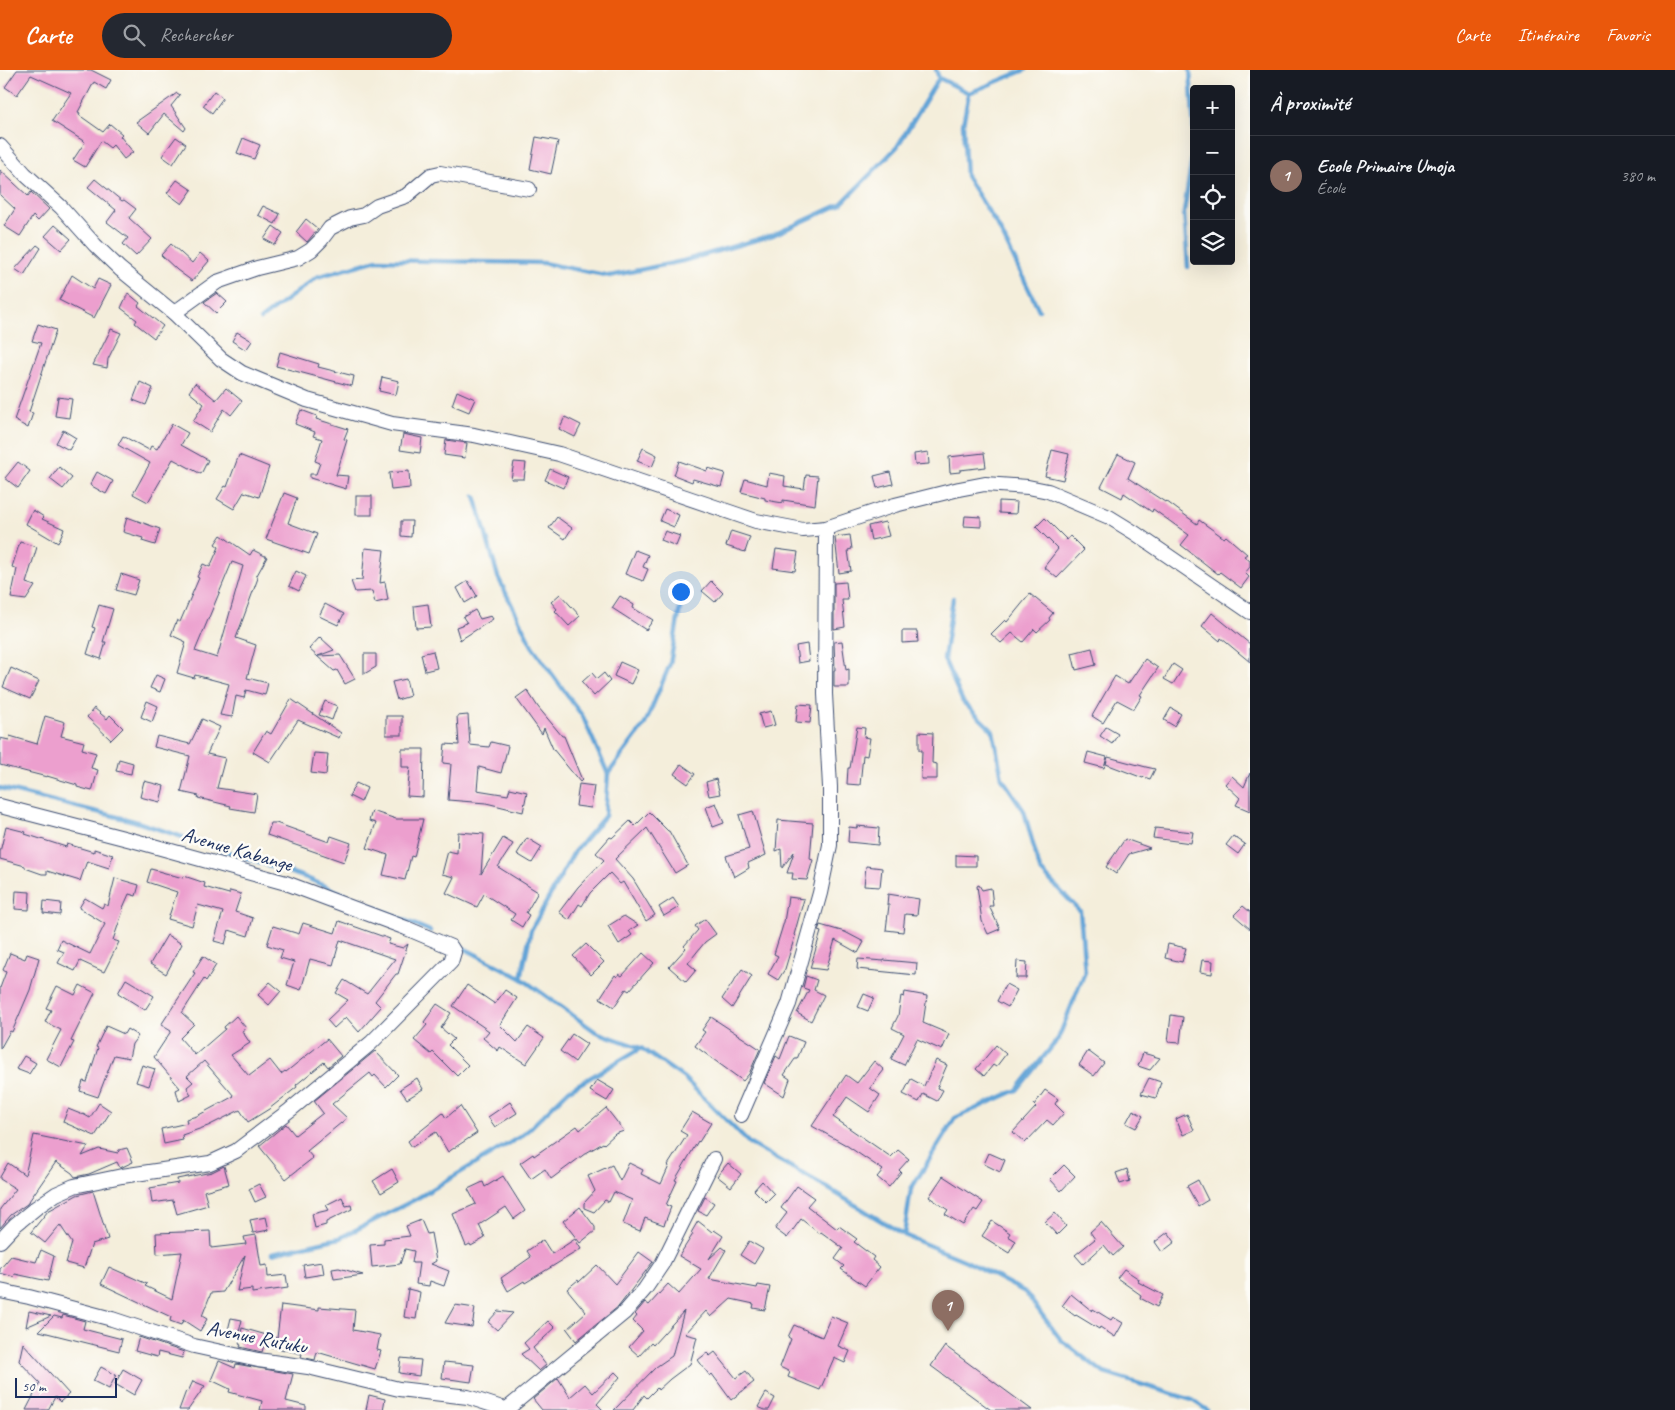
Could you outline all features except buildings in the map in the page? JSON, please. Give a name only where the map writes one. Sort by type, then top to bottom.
[{"type":"street","points":[[0,146],[25,174],[61,207],[95,245],[120,269],[174,313],[221,359],[242,373],[307,400],[392,424],[474,435],[559,454],[756,521],[803,530],[826,528],[895,505],[985,484],[1048,491],[1118,522],[1250,612]]},
{"type":"street","points":[[174,313],[217,282],[257,268],[298,258],[311,250],[330,228],[350,218],[364,215],[377,206],[406,196],[431,175],[440,173],[529,189]]},
{"type":"street","points":[[741,1115],[790,1004],[820,893],[830,845],[830,787],[825,694],[826,528]]},
{"type":"street","name":"Avenue Kabange","points":[[0,806],[286,883],[406,928],[451,947],[454,952],[451,962],[371,1042],[290,1110],[236,1151],[210,1163],[122,1176],[74,1186],[56,1194],[37,1207],[15,1225],[0,1241]]},
{"type":"street","points":[[507,1409],[624,1312],[645,1289],[662,1264],[714,1159]]},
{"type":"street","name":"Avenue Rutuku","points":[[0,1291],[112,1319],[194,1346],[258,1360],[308,1367],[399,1389],[468,1397],[507,1409]]},
{"type":"waterway","points":[[936,70],[939,78],[969,93],[1025,70]]},
{"type":"waterway","points":[[1190,70],[1194,130]]},
{"type":"waterway","points":[[261,319],[317,277],[377,260],[543,263],[610,276],[683,261],[773,235],[841,204],[897,147],[939,78]]},
{"type":"waterway","points":[[969,93],[963,124],[966,176],[999,228],[1039,310]]},
{"type":"waterway","points":[[1188,267],[1184,212],[1190,171]]},
{"type":"waterway","points":[[475,496],[498,577],[532,646],[583,717],[608,774],[605,816],[574,852],[531,930],[521,978]]},
{"type":"waterway","points":[[904,1235],[911,1189],[955,1118],[1017,1090],[1058,1039],[1085,972],[1080,911],[1040,870],[1024,811],[1002,778],[993,731],[963,702],[944,659],[953,598]]},
{"type":"waterway","points":[[608,774],[645,724],[670,664],[680,608]]},
{"type":"waterway","points":[[0,788],[134,821],[304,877],[430,931]]},
{"type":"waterway","points":[[454,943],[521,978],[596,1032],[641,1048],[684,1078],[750,1144],[821,1184],[904,1235],[966,1261],[1025,1292],[1061,1340],[1104,1373],[1192,1400],[1207,1410]]},
{"type":"waterway","points":[[272,1253],[340,1238],[416,1199],[523,1135],[569,1090],[641,1048]]},
{"type":"place","name":"Ecole Primaire Umoja","points":[[948,1331]]}]
